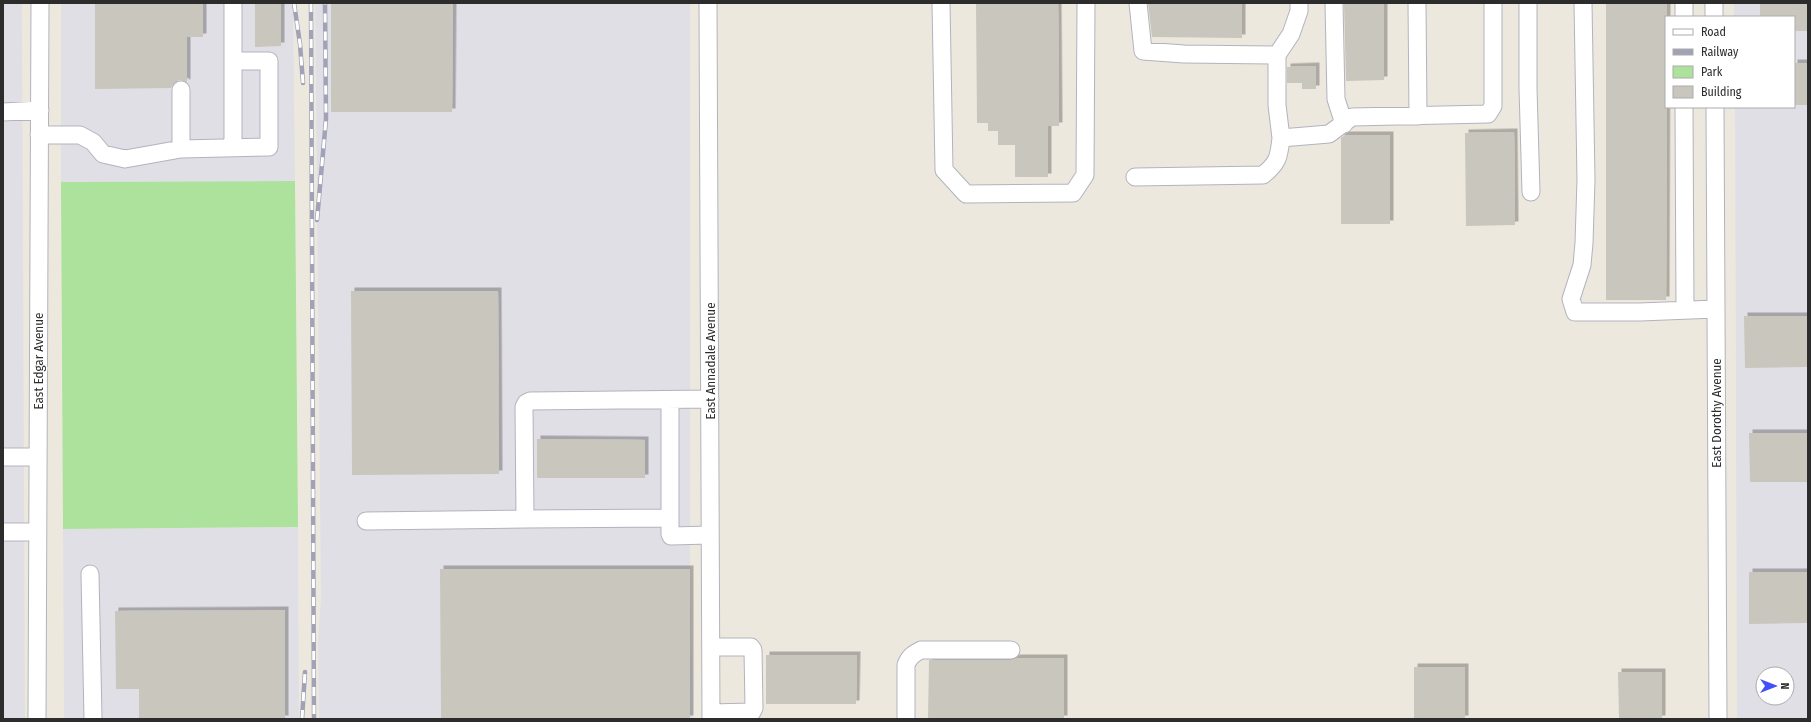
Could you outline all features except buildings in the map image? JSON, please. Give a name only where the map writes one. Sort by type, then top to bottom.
[{"type":"street","name":"East Edgar Avenue","points":[[37,719],[40,3]]},
{"type":"street","points":[[233,3],[233,148]]},
{"type":"street","name":"East Annadale Avenue","points":[[708,3],[711,716]]},
{"type":"street","points":[[941,3],[944,170],[966,194],[1073,193],[1084,175],[1086,3]]},
{"type":"street","points":[[1138,3],[1143,51],[1184,54],[1277,55]]},
{"type":"street","points":[[1135,178],[1263,175],[1273,167],[1279,155],[1281,138],[1277,106],[1277,55],[1291,34],[1299,11],[1299,3]]},
{"type":"street","points":[[1334,3],[1336,99],[1344,124]]},
{"type":"street","points":[[1417,3],[1418,116]]},
{"type":"street","points":[[1281,138],[1329,134],[1352,117],[1488,114],[1493,106],[1493,3]]},
{"type":"street","points":[[1528,3],[1528,88],[1531,192]]},
{"type":"street","points":[[1583,3],[1586,180],[1582,265],[1571,299],[1575,312],[1716,309]]},
{"type":"street","points":[[1684,3],[1684,16]]},
{"type":"street","points":[[1714,3],[1714,16]]},
{"type":"street","points":[[39,135],[80,135],[93,142],[103,154],[125,159],[181,149],[269,147],[269,61],[233,61]]},
{"type":"street","points":[[181,90],[181,149]]},
{"type":"street","points":[[1684,108],[1685,310]]},
{"type":"street","name":"East Dorothy Avenue","points":[[1715,108],[1718,719]]},
{"type":"street","points":[[3,112],[40,110]]},
{"type":"street","points":[[525,519],[524,407],[526,403],[530,401],[710,399]]},
{"type":"street","points":[[670,400],[670,534],[671,536],[710,535]]},
{"type":"street","points":[[3,457],[38,458]]},
{"type":"street","points":[[366,522],[670,518]]},
{"type":"street","points":[[3,532],[37,532]]},
{"type":"street","points":[[90,574],[93,719]]},
{"type":"street","points":[[711,647],[750,647],[753,650],[754,708],[752,712],[711,716]]},
{"type":"street","points":[[906,719],[906,665],[909,658],[914,653],[921,650],[1011,650]]},
{"type":"shaded area","points":[[3,3],[22,3],[25,719],[3,719]]},
{"type":"shaded area","points":[[61,3],[293,3],[295,181],[61,182]]},
{"type":"shaded area","points":[[315,3],[690,3],[690,569],[693,719],[319,719],[318,641],[321,599]]},
{"type":"shaded area","points":[[1734,3],[1808,3],[1808,719],[1737,719],[1735,108],[1795,108],[1795,16],[1734,16]]},
{"type":"shaded area","points":[[298,527],[299,719],[64,719],[63,529]]},
{"type":"green space","points":[[295,181],[298,527],[63,529],[61,182]]},
{"type":"railway","points":[[294,3],[300,44],[303,83]]},
{"type":"railway","points":[[311,3],[314,719]]},
{"type":"railway","points":[[317,220],[326,119],[325,3]]},
{"type":"railway","points":[[302,719],[305,672]]}]
